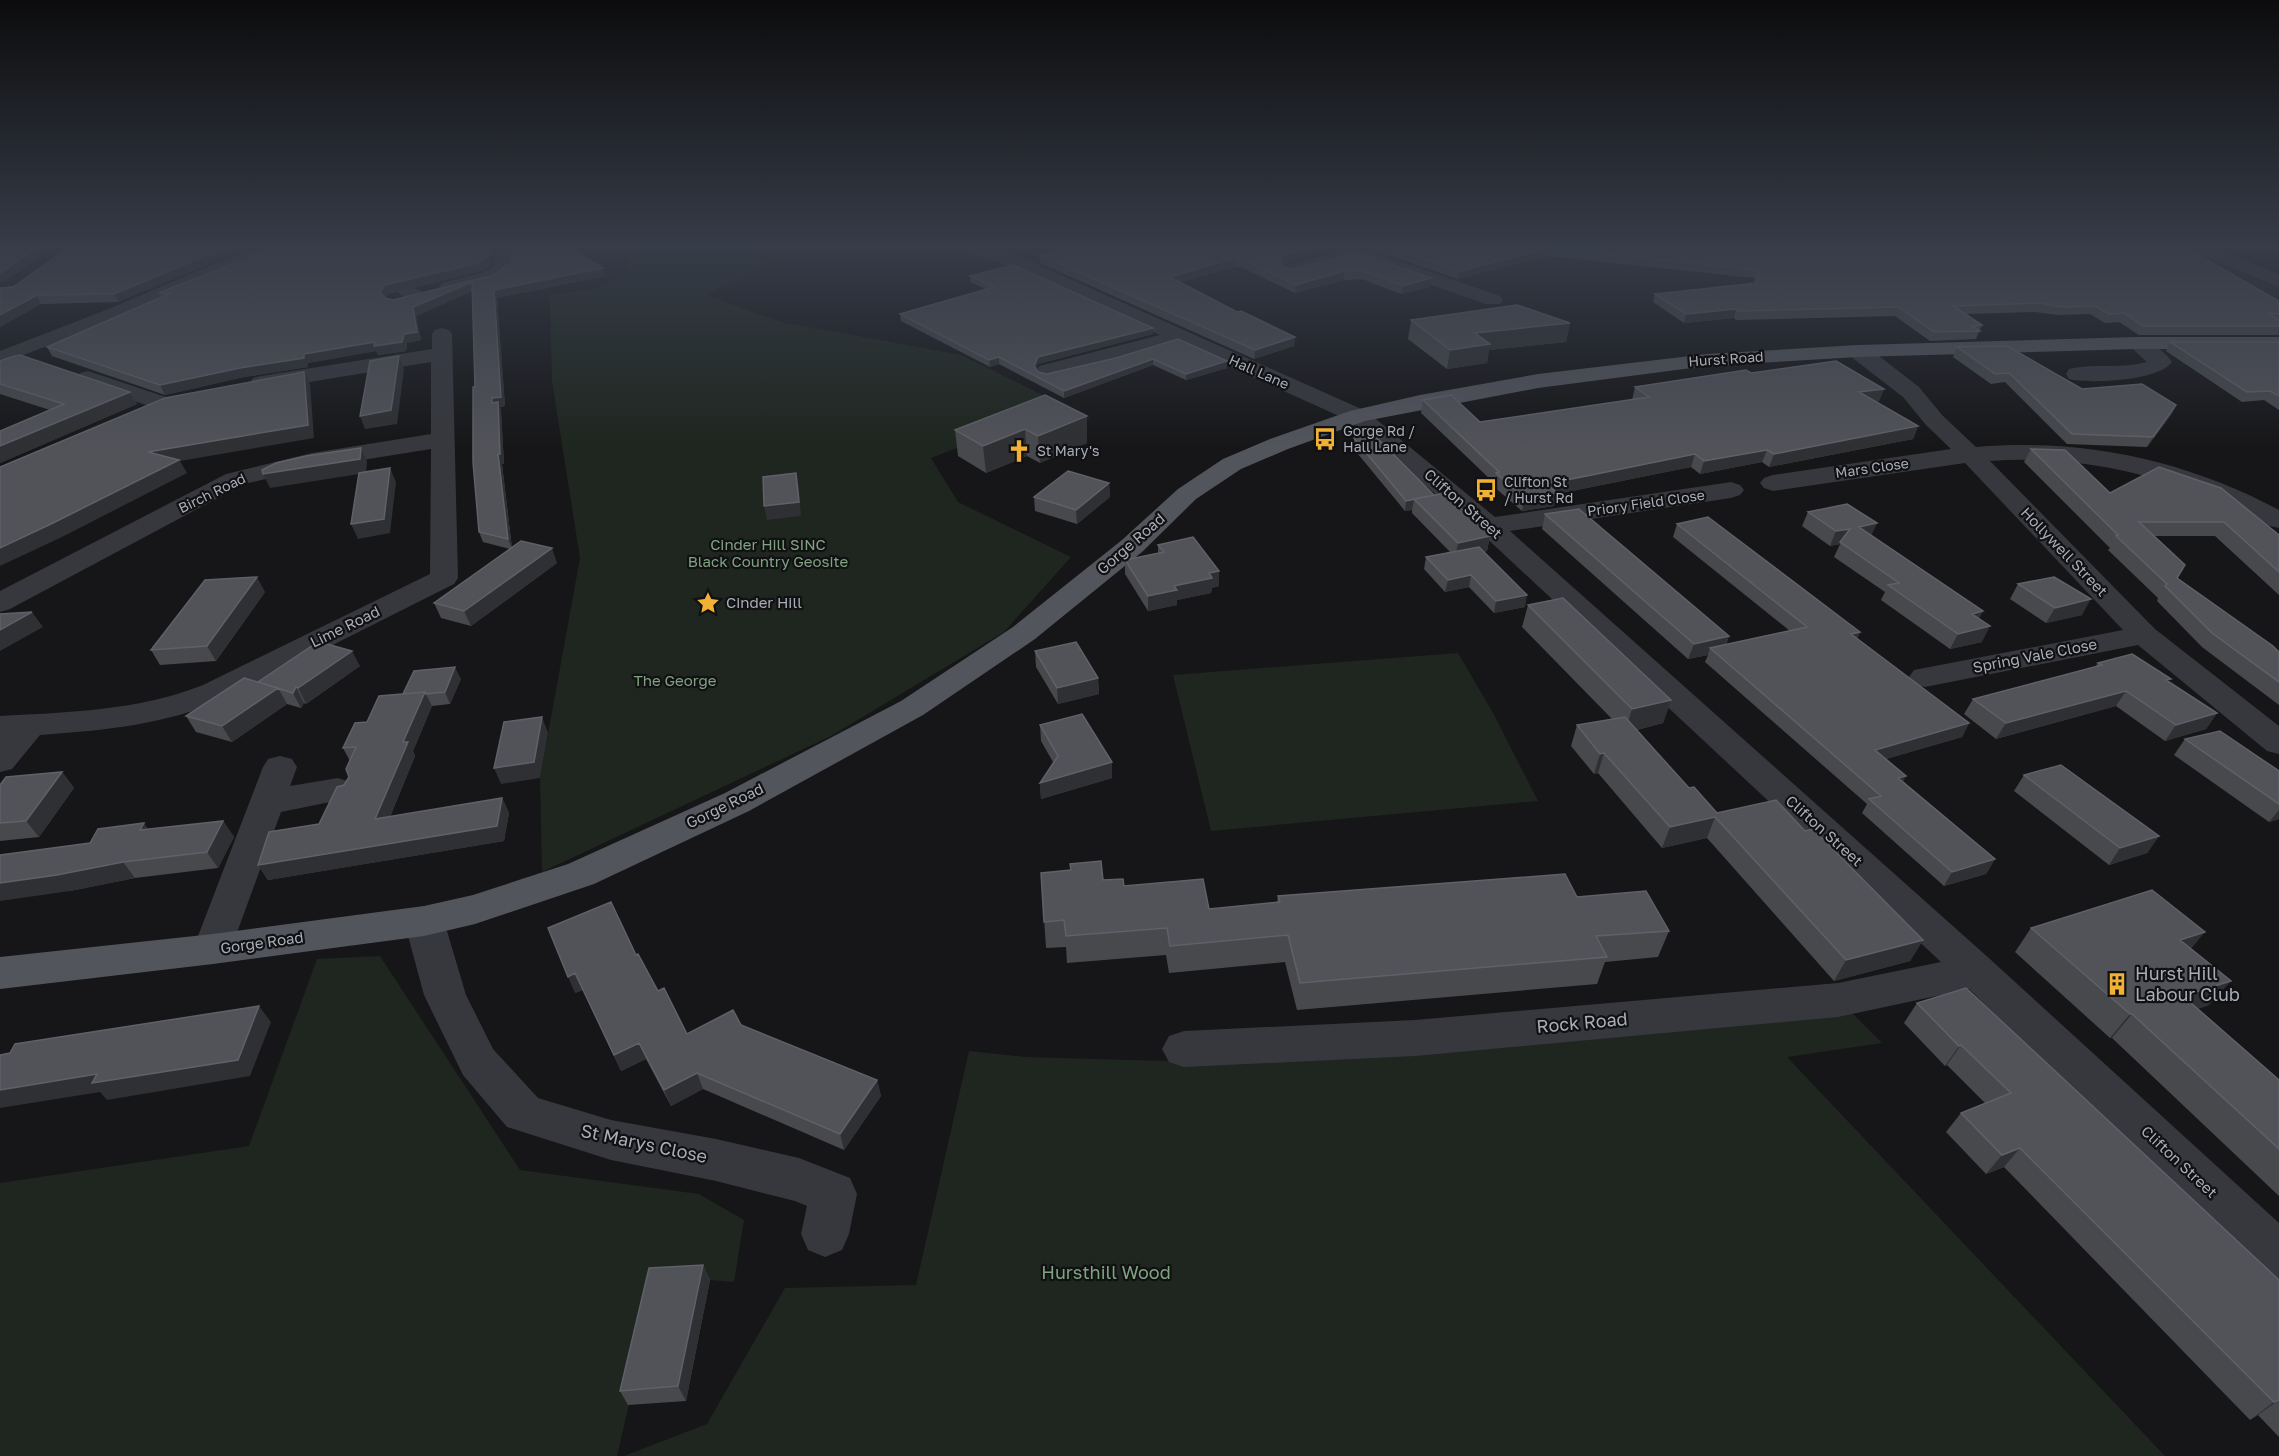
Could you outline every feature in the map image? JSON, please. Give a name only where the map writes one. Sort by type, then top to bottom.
[{"type":"main road","name":"Hurst Road","points":[[1358,416],[1538,381],[1644,367],[1858,351],[2136,343],[2279,343]]},
{"type":"main road","name":"Gorge Road","points":[[0,973],[213,949],[424,921],[475,909],[580,874],[737,802],[912,708],[1024,633],[1132,546],[1187,494],[1232,464],[1358,416]]},
{"type":"street","points":[[8,356],[113,313]]},
{"type":"street","name":"Hall Lane","points":[[1127,313],[1358,416]]},
{"type":"street","points":[[1047,371],[1107,357],[1178,336]]},
{"type":"street","points":[[2077,374],[2142,369],[2157,366],[2161,362],[2136,343]]},
{"type":"street","name":"Lime Road","points":[[15,726],[111,719],[180,706],[214,692],[444,578],[442,344],[245,386]]},
{"type":"street","name":"Hollywell Street","points":[[1858,351],[1911,392],[1934,420],[1972,456],[2144,635],[2279,743]]},
{"type":"street","points":[[8,356],[42,362]]},
{"type":"street","points":[[63,369],[174,402],[131,418]]},
{"type":"street","name":"Clifton Street","points":[[1358,416],[1489,526],[1977,970],[2279,1256]]},
{"type":"street","name":"Birch Road","points":[[0,603],[235,479],[274,467],[314,459],[442,440]]},
{"type":"street","name":"Mars Close","points":[[1773,483],[1888,465],[2009,452],[2085,455],[2126,462],[2217,489],[2279,520]]},
{"type":"street","name":"Priory Field Close","points":[[1489,526],[1731,490]]},
{"type":"street","name":"Spring Vale Close","points":[[1926,678],[2144,635]]},
{"type":"street","points":[[0,761],[15,726]]},
{"type":"street","points":[[213,949],[280,767]]},
{"type":"street","points":[[267,802],[338,790]]},
{"type":"street","name":"St Marys Close","points":[[424,921],[445,994],[478,1062],[523,1113],[611,1140],[716,1160],[799,1180],[832,1194],[825,1234]]},
{"type":"street","name":"Rock Road","points":[[1184,1049],[1415,1038],[1838,1000],[1977,970]]},
{"type":"green space","name":"The George","points":[[550,313],[756,313],[781,322],[961,355],[1091,419],[1019,424],[931,458],[958,502],[1071,557],[1004,632],[831,736],[542,872],[540,778],[580,558],[552,381]]},
{"type":"green space","points":[[1458,653],[1492,711],[1538,801],[1211,831],[1173,675]]},
{"type":"green space","points":[[380,956],[520,1170],[699,1194],[744,1220],[734,1282],[710,1280],[657,1283],[617,1456],[0,1456],[0,1183],[249,1146],[317,959]]},
{"type":"green space","name":"Hursthill Wood","points":[[1848,1009],[1882,1043],[1787,1057],[2165,1456],[624,1456],[707,1424],[785,1288],[916,1285],[969,1051],[1025,1057],[1237,1063]]},
{"type":"building","points":[[125,313],[414,313],[417,332],[404,334],[402,342],[374,346],[375,342],[304,354],[304,358],[240,368],[160,385],[47,347]]},
{"type":"building","points":[[473,313],[496,313],[501,397],[492,398],[492,403],[498,402],[500,454],[498,454],[508,539],[479,532],[473,462],[473,387],[475,387]]},
{"type":"building","points":[[1120,313],[1153,328],[1038,357],[1034,366],[1038,372],[1047,374],[1116,358],[1178,339],[1227,361],[1186,374],[1153,359],[1064,391],[999,357],[989,360],[900,314]]},
{"type":"building","points":[[1171,313],[1245,313],[1295,337],[1255,350]]},
{"type":"building","points":[[1461,313],[1540,313],[1570,323],[1475,333],[1490,344],[1450,350],[1411,320]]},
{"type":"building","points":[[1907,313],[1964,313],[1982,325],[1972,326],[1980,331],[1934,332]]},
{"type":"building","points":[[2107,313],[2279,313],[2268,313],[2279,320],[2279,326],[2143,326],[2124,313]]},
{"type":"building","points":[[2170,342],[2279,342],[2279,396],[2270,391],[2247,392]]},
{"type":"building","points":[[2007,346],[2082,389],[2142,384],[2176,405],[2153,437],[2072,434],[2009,373],[1995,374],[1957,347]]},
{"type":"building","points":[[20,355],[130,392],[0,446],[0,431],[64,404],[0,384],[0,361]]},
{"type":"building","points":[[399,356],[391,410],[360,416],[370,361]]},
{"type":"building","points":[[1836,361],[1884,389],[1859,392],[1918,426],[1774,454],[1767,450],[1704,461],[1695,454],[1547,484],[1557,493],[1524,498],[1423,400],[1451,395],[1480,422],[1649,397],[1635,387],[1746,370],[1751,373]]},
{"type":"building","points":[[304,372],[308,425],[148,452],[179,460],[0,548],[0,467],[165,398]]},
{"type":"building","points":[[1045,395],[1087,416],[1038,436],[1025,429],[983,446],[955,430]]},
{"type":"building","points":[[1366,427],[1434,495],[1406,501],[1354,438]]},
{"type":"building","points":[[361,448],[360,459],[263,474],[262,470],[276,463],[306,456]]},
{"type":"building","points":[[2031,449],[2065,450],[2110,493],[2159,467],[2221,488],[2279,535],[2279,572],[2224,522],[2139,522],[2185,565],[2177,578],[2279,652],[2279,682],[2212,633],[2165,586],[2167,584],[2116,536],[2118,535]]},
{"type":"building","points":[[390,468],[384,519],[351,524],[359,473]]},
{"type":"building","points":[[1068,471],[1109,483],[1076,510],[1034,497]]},
{"type":"building","points":[[796,473],[799,502],[764,506],[763,477]]},
{"type":"building","points":[[1445,493],[1490,536],[1458,543],[1414,499]]},
{"type":"building","points":[[1847,504],[1877,523],[1859,527],[1983,611],[1972,614],[1990,626],[1958,634],[1888,585],[1899,583],[1840,542],[1850,529],[1836,531],[1808,512]]},
{"type":"building","points":[[1579,509],[1729,636],[1694,644],[1545,514]]},
{"type":"building","points":[[1708,517],[1860,632],[1851,634],[1969,723],[1875,750],[1906,776],[1898,778],[1995,859],[1952,872],[1869,799],[1881,796],[1710,648],[1807,627],[1677,524]]},
{"type":"building","points":[[1193,537],[1219,571],[1209,573],[1212,578],[1174,586],[1177,590],[1148,596],[1125,560],[1164,552],[1158,545]]},
{"type":"building","points":[[521,541],[552,548],[464,611],[434,603]]},
{"type":"building","points":[[1479,547],[1527,595],[1496,601],[1471,575],[1448,580],[1426,557]]},
{"type":"building","points":[[257,577],[207,646],[151,650],[205,580]]},
{"type":"building","points":[[2054,577],[2091,599],[2055,608],[2018,584]]},
{"type":"building","points":[[1563,598],[1671,700],[1632,709],[1528,605]]},
{"type":"building","points":[[32,612],[0,630],[0,614]]},
{"type":"building","points":[[322,639],[320,642],[352,651],[298,688],[296,687],[293,693],[258,682]]},
{"type":"building","points":[[1076,642],[1098,678],[1057,688],[1035,651]]},
{"type":"building","points":[[2132,654],[2171,679],[2166,680],[2217,713],[2176,725],[2126,691],[2006,723],[1973,699],[2102,665],[2098,663]]},
{"type":"building","points":[[455,667],[445,692],[403,694],[414,671]]},
{"type":"building","points":[[244,678],[278,688],[222,726],[186,716]]},
{"type":"building","points":[[425,692],[403,742],[408,742],[375,819],[502,798],[497,826],[258,865],[269,832],[319,824],[337,787],[344,785],[349,777],[346,769],[356,747],[343,748],[355,723],[367,722],[379,696]]},
{"type":"building","points":[[1082,714],[1112,762],[1040,783],[1058,756],[1040,725]]},
{"type":"building","points":[[542,717],[534,762],[494,768],[504,722]]},
{"type":"building","points":[[1625,717],[1689,788],[1694,787],[1717,813],[1776,800],[1805,831],[1813,829],[1923,940],[1846,960],[1715,817],[1670,827],[1604,753],[1600,754],[1577,725]]},
{"type":"building","points":[[2220,731],[2279,771],[2279,804],[2185,739]]},
{"type":"building","points":[[2061,765],[2159,836],[2120,848],[2024,775]]},
{"type":"building","points":[[62,772],[26,821],[0,823],[0,785],[6,777]]},
{"type":"building","points":[[223,821],[207,852],[123,862],[0,883],[0,855],[90,843],[98,829],[144,823],[140,830]]},
{"type":"building","points":[[1101,861],[1103,880],[1123,879],[1124,886],[1203,879],[1209,909],[1280,902],[1278,896],[1565,874],[1577,897],[1646,891],[1669,931],[1596,936],[1607,957],[1300,983],[1288,935],[1170,946],[1167,928],[1066,936],[1064,920],[1044,922],[1041,873],[1071,870],[1070,864]]},
{"type":"building","points":[[2152,890],[2205,932],[2180,940],[2231,981],[2183,996],[2279,1080],[2279,1149],[2132,1014],[2031,928]]},
{"type":"building","points":[[611,902],[636,955],[638,954],[658,991],[664,988],[687,1034],[733,1010],[741,1025],[877,1080],[840,1134],[697,1073],[664,1090],[639,1043],[614,1055],[575,973],[568,977],[548,928]]},
{"type":"building","points":[[1966,988],[2279,1280],[2279,1400],[2274,1402],[2020,1148],[2002,1155],[1961,1113],[2011,1093],[1961,1045],[1959,1046],[1917,1003]]},
{"type":"building","points":[[259,1006],[238,1060],[92,1083],[97,1074],[0,1090],[0,1055],[10,1053],[15,1044]]},
{"type":"building","points":[[703,1265],[678,1386],[620,1391],[649,1268]]},
{"type":"place","name":"Gorge Rd / Hall Lane","points":[[1325,439]]},
{"type":"place","name":"St Mary's","points":[[1019,451]]},
{"type":"place","name":"Clifton St / Hurst Rd","points":[[1486,490]]},
{"type":"place","name":"Cinder Hill","points":[[708,603]]},
{"type":"place","name":"Hurst Hill Labour Club","points":[[2117,984]]},
{"type":"park label","name":"Cinder Hill SINC Black Country Geosite","points":[[768,554]]}]
